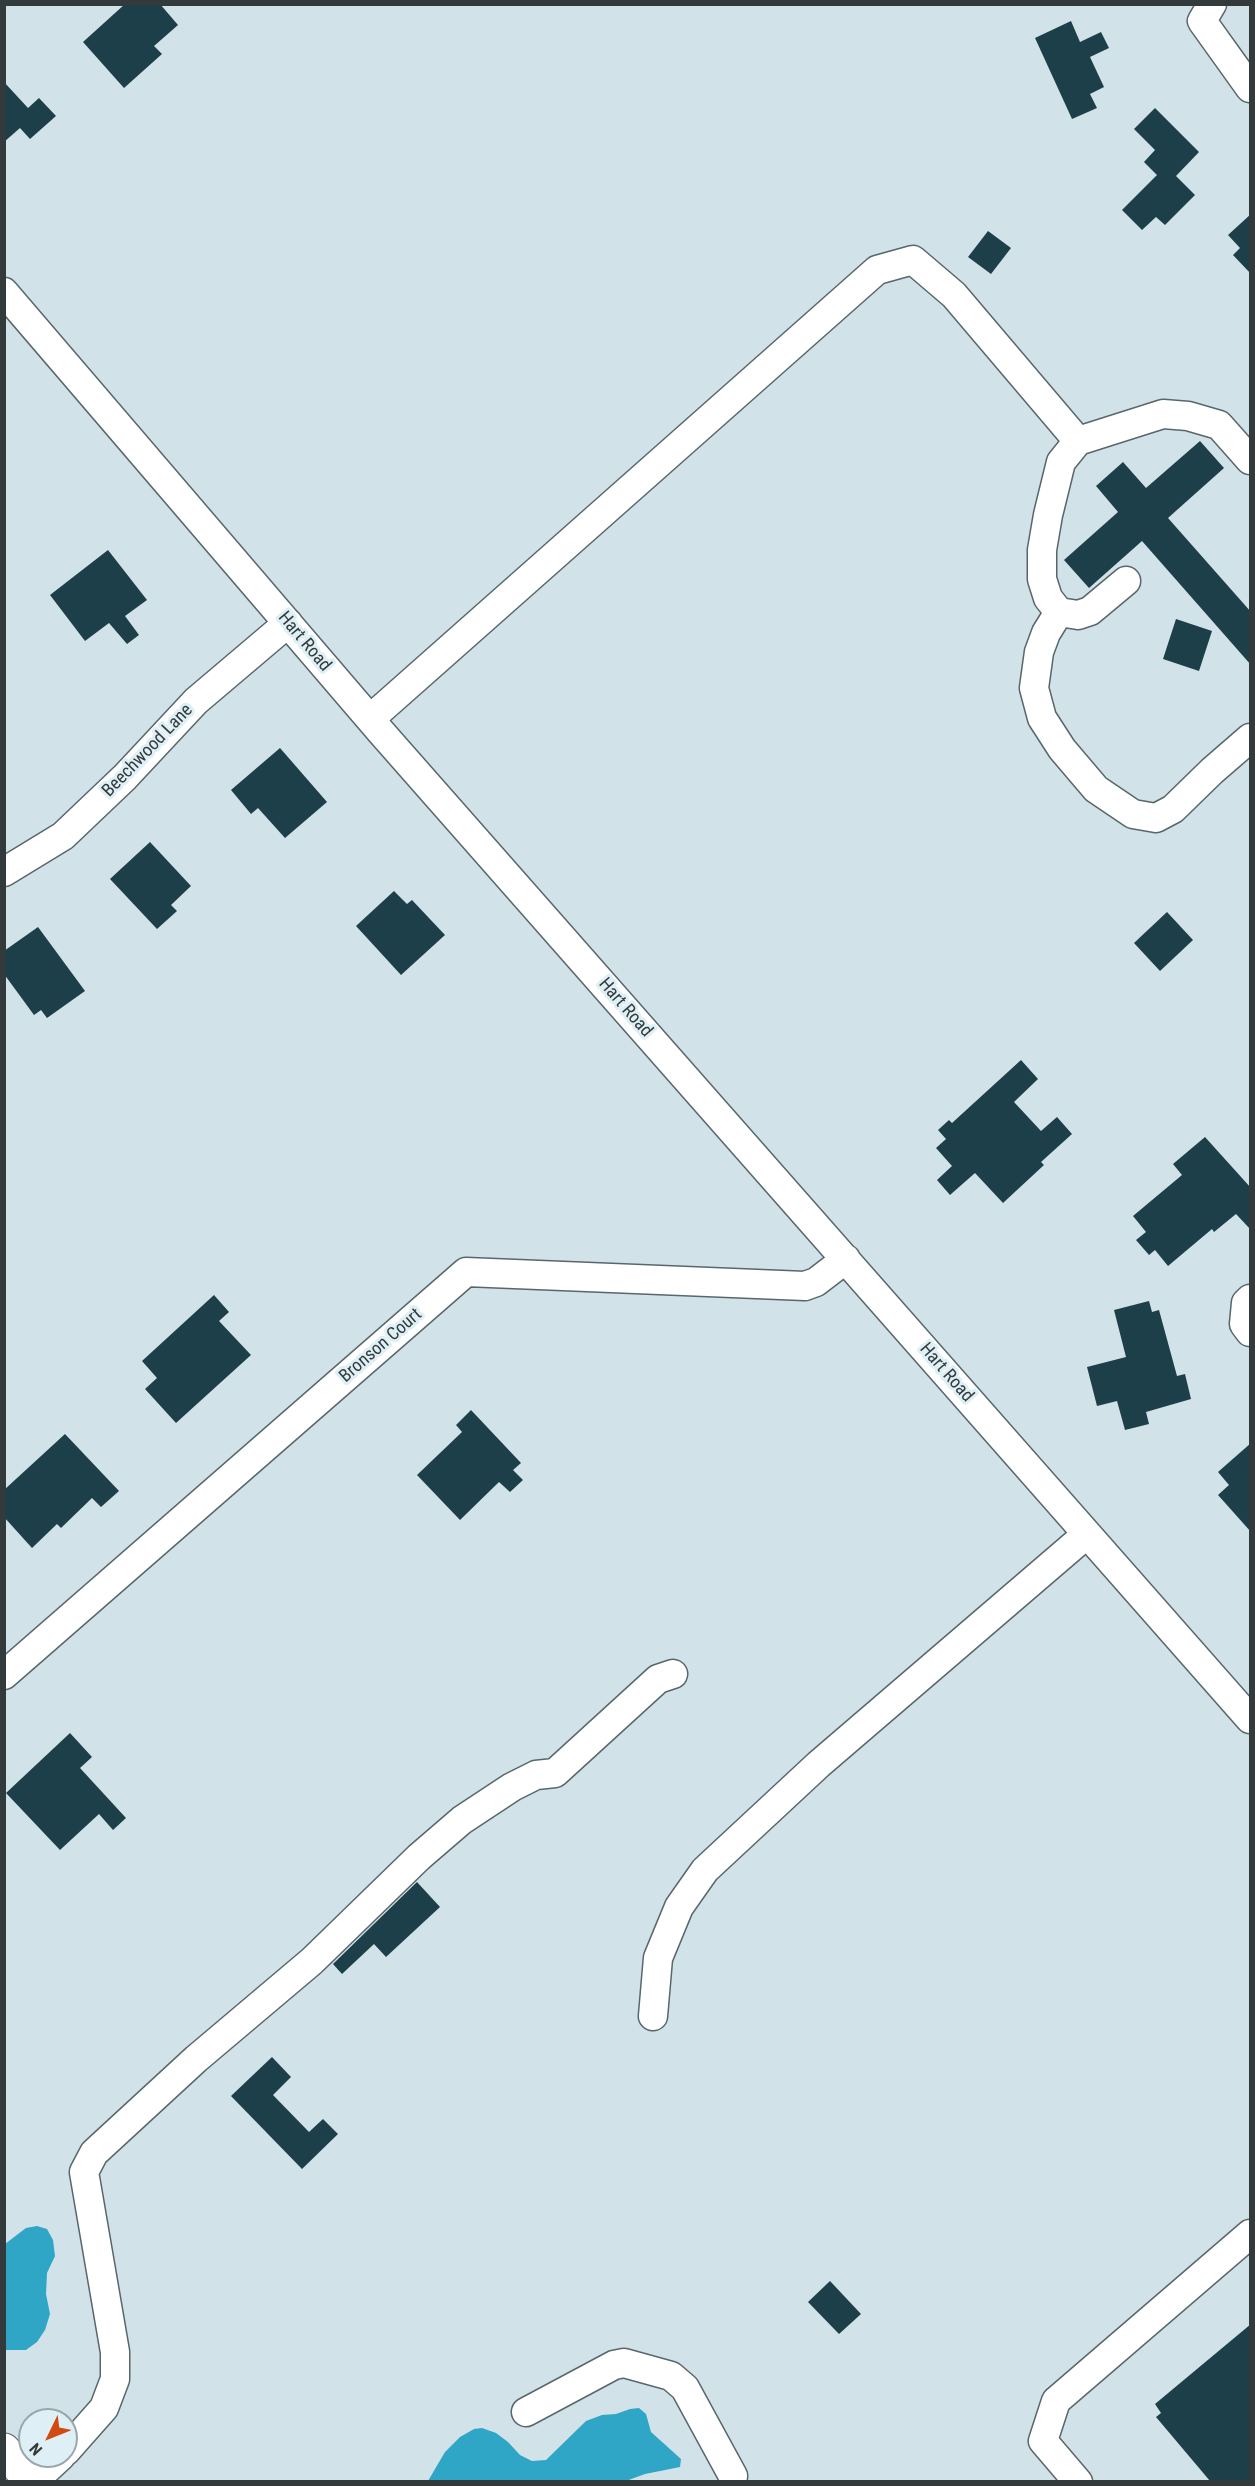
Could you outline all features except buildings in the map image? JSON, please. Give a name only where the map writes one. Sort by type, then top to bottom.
[{"type":"main road","points":[[4,2450],[32,2481]]},
{"type":"street","points":[[1212,4],[1202,21],[1251,88]]},
{"type":"street","points":[[370,720],[877,270],[913,260],[954,296],[1078,441]]},
{"type":"street","name":"Hart Road","points":[[4,292],[370,720],[1251,1719]]},
{"type":"street","points":[[1126,581],[1090,611],[1078,615],[1059,612],[1048,598],[1042,579],[1042,550],[1061,462],[1078,441],[1163,414],[1188,416],[1219,425],[1251,459]]},
{"type":"street","points":[[1059,612],[1038,652],[1034,688],[1042,718],[1062,749],[1096,789],[1133,814],[1155,818],[1173,809],[1212,771],[1251,738]]},
{"type":"street","name":"Beechwood Lane","points":[[4,872],[63,836],[125,777],[196,701],[288,623]]},
{"type":"street","name":"Bronson Court","points":[[4,1675],[466,1272],[805,1286],[816,1282],[846,1259]]},
{"type":"street","points":[[653,2016],[658,1958],[679,1907],[705,1870],[819,1764],[1087,1534]]},
{"type":"street","points":[[78,2437],[104,2408],[115,2379],[115,2352],[84,2172],[94,2153],[196,2059],[312,1961],[419,1857],[462,1821],[512,1787],[536,1775],[555,1773],[658,1679],[673,1674]]},
{"type":"street","points":[[1078,2481],[1043,2441],[1056,2401],[1251,2234]]},
{"type":"street","points":[[526,2412],[614,2365],[624,2363],[671,2376],[685,2388],[731,2480]]},
{"type":"street","points":[[32,2481],[47,2468]]},
{"type":"water","points":[[37,2226],[47,2229],[53,2240],[55,2256],[47,2273],[46,2294],[50,2314],[45,2330],[37,2342],[26,2350],[4,2350],[5,2244],[26,2228]]},
{"type":"water","points":[[639,2408],[646,2414],[651,2432],[681,2459],[680,2467],[645,2474],[626,2481],[428,2481],[445,2452],[460,2437],[474,2429],[482,2428],[496,2433],[520,2455],[532,2461],[546,2460],[586,2421],[602,2415]]}]
